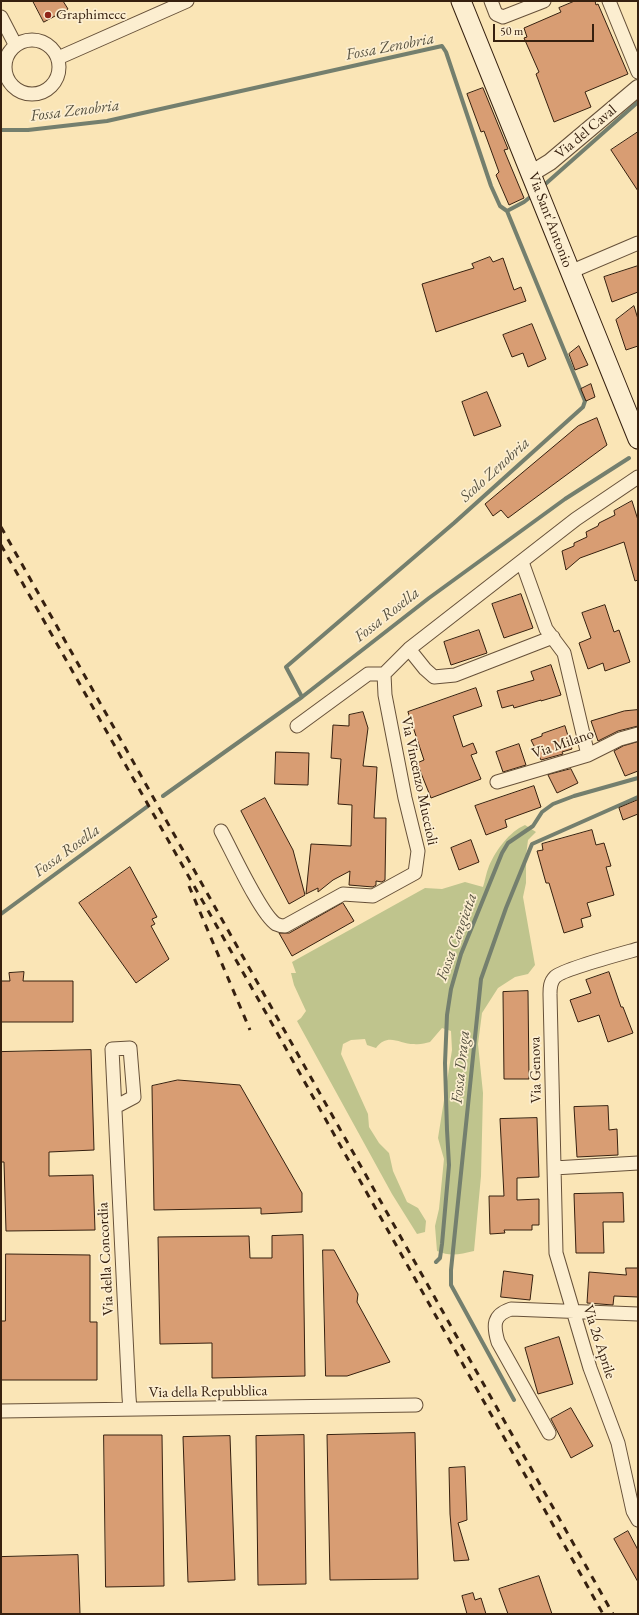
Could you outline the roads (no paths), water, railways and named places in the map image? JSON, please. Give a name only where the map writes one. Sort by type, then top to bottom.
[{"type":"main road","name":"Via Sant'Antonio","points":[[462,1],[638,439]]},
{"type":"street","points":[[58,58],[187,1]]},
{"type":"street","points":[[491,1],[496,14],[503,17],[544,1]]},
{"type":"street","points":[[609,1],[638,72]]},
{"type":"street","points":[[1,16],[15,44]]},
{"type":"street","points":[[32,39],[48,45],[58,58],[59,68],[57,77],[53,85],[46,91],[37,94],[28,94],[11,86],[6,78],[4,69],[5,59],[15,44],[23,40],[32,39]]},
{"type":"street","name":"Via del Caval","points":[[532,173],[550,162],[638,88]]},
{"type":"street","points":[[570,272],[638,243]]},
{"type":"street","points":[[297,726],[368,674],[384,674],[409,649],[576,519],[638,477]]},
{"type":"street","points":[[522,562],[546,629],[564,653],[588,755]]},
{"type":"street","points":[[409,649],[425,669],[434,677],[446,677],[455,675],[553,637]]},
{"type":"street","name":"Via Vincenzo Muccioli","points":[[221,831],[261,906],[270,919],[276,924],[285,926],[343,894],[373,896],[415,873],[418,851],[405,798],[386,703],[384,674]]},
{"type":"street","name":"Via Milano","points":[[497,782],[588,755],[620,739],[638,734]]},
{"type":"street","name":"Via Genova","points":[[554,1168],[550,983],[556,976],[566,971],[638,949]]},
{"type":"street","name":"Via della Concordia","points":[[115,1107],[130,1409]]},
{"type":"street","points":[[554,1168],[638,1163]]},
{"type":"street","name":"Via 26 Aprile","points":[[554,1168],[556,1253],[590,1368],[618,1444],[633,1511],[638,1520]]},
{"type":"street","points":[[549,1433],[498,1342],[494,1330],[496,1320],[504,1311],[511,1309],[638,1314]]},
{"type":"street","name":"Via della Repubblica","points":[[1,1411],[416,1405]]},
{"type":"waterway","name":"Fossa Zenobria","points":[[1,130],[28,130],[107,121],[442,46],[446,52],[491,186],[500,206],[507,211],[524,202],[534,194]]},
{"type":"waterway","name":"Fossa Zenobria","points":[[542,187],[638,102]]},
{"type":"waterway","name":"Scolo Zenobria","points":[[302,697],[286,667],[454,523],[583,407],[585,401],[507,211]]},
{"type":"waterway","name":"Fossa Rosella","points":[[163,796],[302,697],[429,598],[565,499],[629,458]]},
{"type":"waterway","name":"Fossa Cengietta","points":[[436,1262],[440,1258],[442,1244],[449,1165],[445,1063],[447,1015],[451,989],[461,954],[502,853],[508,843],[533,826],[542,812],[553,804],[574,796],[638,778]]},
{"type":"waterway","name":"Fossa Draga","points":[[514,1400],[451,1285],[451,1270],[481,979],[506,908],[532,844],[638,797]]},
{"type":"waterway","name":"Fossa Rosella","points":[[1,914],[148,806]]},
{"type":"railway","points":[[1,527],[613,1614]]},
{"type":"railway","points":[[1,545],[266,1013],[603,1614]]},
{"type":"railway","points":[[189,886],[250,1030]]},
{"type":"place","name":"Graphimecc","points":[[48,15]]}]
